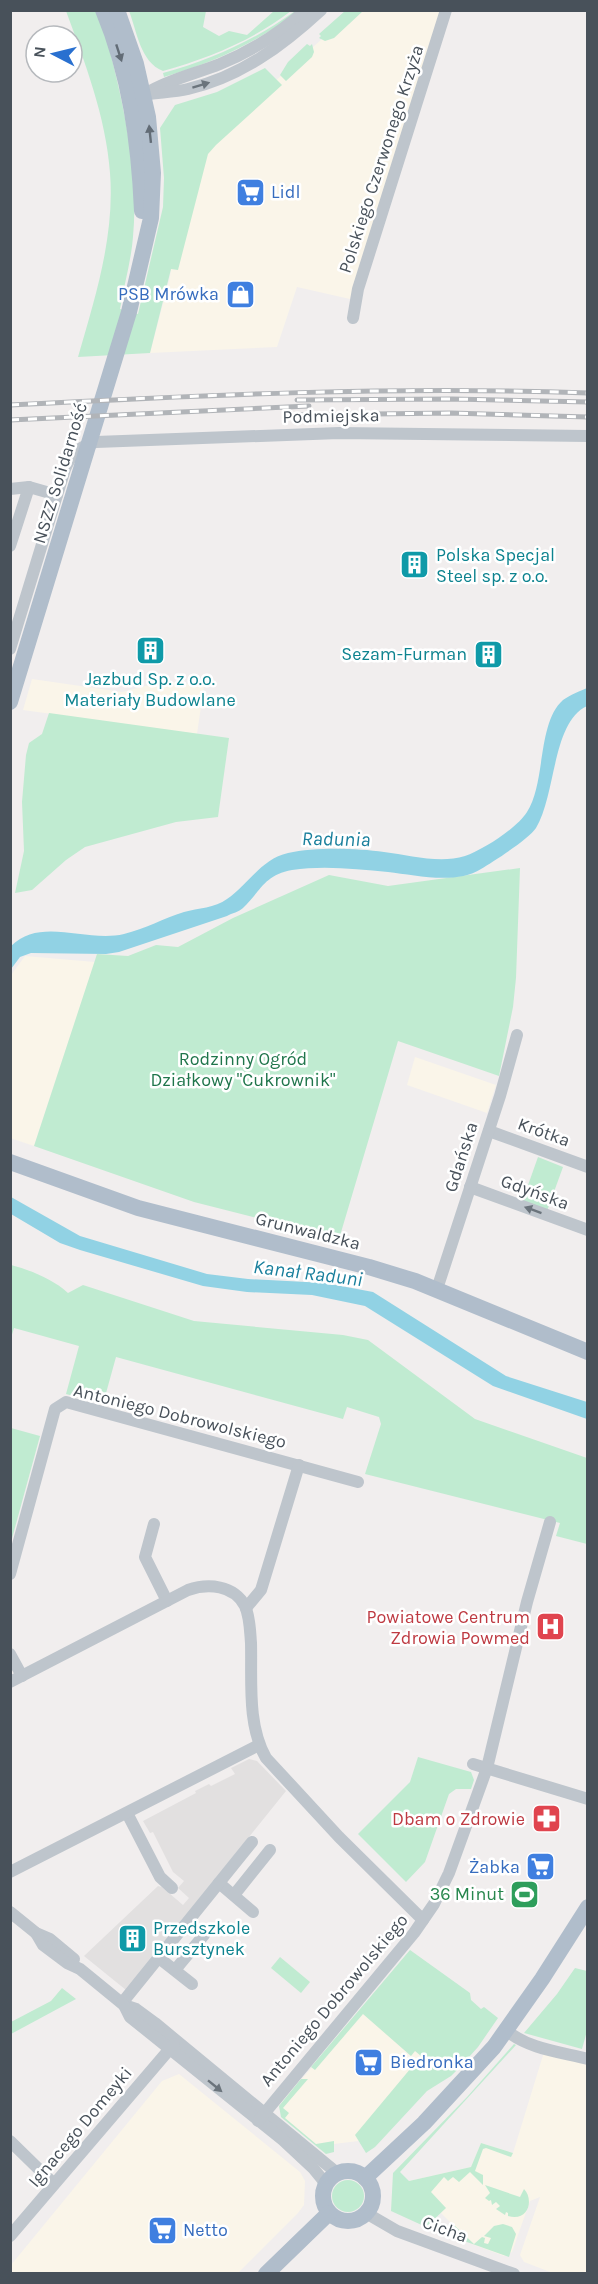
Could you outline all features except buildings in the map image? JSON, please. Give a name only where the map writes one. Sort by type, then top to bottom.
[{"type":"main road","name":"NSZZ Solidarność","points":[[10,702],[129,312],[151,218],[153,173],[150,132],[103,10]]},
{"type":"main road","name":"NSZZ Solidarność","points":[[117,10],[136,64],[137,96]]},
{"type":"main road","name":"Grunwaldzka","points":[[12,1162],[138,1208],[369,1267],[437,1289],[588,1352]]},
{"type":"main road","points":[[365,2178],[450,2096],[507,2031],[588,1906]]},
{"type":"main road","points":[[352,2171],[365,2178],[372,2192],[370,2207],[366,2213],[352,2221],[335,2218],[329,2213],[323,2199],[332,2178],[352,2171]]},
{"type":"main road","points":[[266,2274],[329,2213]]},
{"type":"street","points":[[137,96],[163,83],[191,76],[247,52],[273,37],[306,10]]},
{"type":"street","points":[[137,96],[188,89],[239,70],[282,44],[321,10]]},
{"type":"street","name":"Polskiego Czerwonego Krzyża","points":[[353,318],[358,289],[446,10]]},
{"type":"street","name":"Podmiejska","points":[[57,495],[69,460],[77,450],[96,442],[339,433],[588,436]]},
{"type":"street","points":[[10,546],[29,487]]},
{"type":"street","points":[[10,489],[29,487],[57,495],[10,649]]},
{"type":"street","name":"Gdańska","points":[[437,1289],[489,1131],[517,1035]]},
{"type":"street","name":"Krótka","points":[[489,1131],[588,1167]]},
{"type":"street","name":"Gdyńska","points":[[470,1187],[588,1230]]},
{"type":"street","name":"Antoniego Dobrowolskiego","points":[[10,1574],[55,1409],[66,1402],[358,1482]]},
{"type":"street","points":[[246,1608],[261,1590],[299,1465]]},
{"type":"street","name":"Antoniego Dobrowolskiego","points":[[261,2117],[434,1904],[449,1873],[487,1768],[522,1623],[550,1522]]},
{"type":"street","points":[[154,1524],[145,1557],[167,1601]]},
{"type":"street","points":[[10,1654],[16,1679],[195,1587],[219,1586],[232,1593],[246,1608],[250,1635],[254,1714],[259,1745],[271,1764],[302,1799],[423,1920]]},
{"type":"street","points":[[10,1872],[259,1745]]},
{"type":"street","points":[[473,1764],[588,1799]]},
{"type":"street","points":[[127,1813],[160,1877],[172,1888]]},
{"type":"street","points":[[123,2004],[252,1842]]},
{"type":"street","points":[[234,1895],[270,1850]]},
{"type":"street","points":[[219,1883],[254,1912]]},
{"type":"street","points":[[10,1912],[36,1933],[43,1945],[67,1963],[80,1969],[123,2004],[130,2017],[173,2045],[332,2178]]},
{"type":"street","points":[[175,1970],[204,1935]]},
{"type":"street","points":[[159,1958],[192,1984]]},
{"type":"street","points":[[507,2031],[529,2043],[588,2059]]},
{"type":"street","name":"Ignacego Domeyki","points":[[10,2236],[173,2045]]},
{"type":"street","points":[[10,2141],[54,2184]]},
{"type":"street","name":"Cicha","points":[[366,2213],[397,2231],[514,2274]]},
{"type":"shaded area","points":[[353,11],[442,11],[350,299],[297,287],[277,347],[150,353],[170,277],[178,211],[201,143],[252,102]]},
{"type":"shaded area","points":[[32,679],[122,692],[165,681],[204,686],[197,734],[23,710]]},
{"type":"shaded area","points":[[25,956],[95,962],[34,1146],[10,1138],[11,975]]},
{"type":"shaded area","points":[[415,1057],[496,1085],[487,1113],[407,1085]]},
{"type":"shaded area","points":[[249,1759],[257,1761],[286,1791],[126,1990],[84,1956],[158,1886],[183,1905],[189,1898],[178,1888],[184,1881],[173,1872],[153,1832],[150,1833],[143,1821],[196,1793],[195,1791],[235,1774],[231,1768]]},
{"type":"shaded area","points":[[367,2003],[439,2065],[367,2140],[317,2146],[281,2117],[283,2101]]},
{"type":"shaded area","points":[[544,2052],[587,2064],[587,2273],[553,2273],[524,2262],[520,2255],[540,2197],[530,2201],[512,2252],[504,2256],[472,2244],[409,2181],[471,2167],[481,2143],[513,2153]]},
{"type":"shaded area","points":[[179,2074],[300,2172],[305,2181],[304,2205],[298,2213],[238,2273],[11,2273],[11,2265],[162,2081]]},
{"type":"green space","points":[[66,11],[100,11],[126,122],[134,208],[132,246],[120,309],[138,314],[163,207],[164,178],[160,128],[175,105],[217,92],[265,68],[282,85],[208,154],[178,270],[171,269],[150,353],[78,357],[107,243],[111,197],[104,131],[84,62],[84,24],[71,24]]},
{"type":"green space","points":[[129,11],[206,11],[203,27],[219,36],[229,31],[247,35],[274,11],[291,11],[261,31],[230,47],[163,71],[155,67],[144,53]]},
{"type":"green space","points":[[295,11],[300,11],[235,50],[201,65],[164,77],[163,73],[198,62],[248,40]]},
{"type":"green space","points":[[345,11],[363,11],[334,38],[325,41],[319,38],[321,36],[319,34]]},
{"type":"green space","points":[[307,44],[310,46],[312,44],[314,52],[312,57],[286,81],[280,75],[288,62]]},
{"type":"green space","points":[[49,713],[229,738],[218,817],[176,822],[85,847],[66,860],[32,890],[15,893],[24,851],[22,802],[26,755],[29,743],[42,734]]},
{"type":"green space","name":"Rodzinny Ogród Działkowy \"Cukrownik\"","points":[[520,868],[516,978],[513,1007],[499,1076],[398,1041],[339,1239],[194,1202],[34,1146],[97,954],[128,956],[156,945],[178,947],[233,918],[329,875],[388,886]]},
{"type":"green space","points":[[538,1157],[563,1167],[547,1211],[522,1202]]},
{"type":"green space","points":[[11,1265],[41,1276],[68,1293],[83,1285],[194,1321],[343,1335],[368,1340],[475,1419],[587,1458],[587,1544],[556,1536],[560,1523],[365,1474],[381,1424],[379,1417],[347,1407],[343,1419],[116,1357],[103,1404],[66,1394],[79,1346],[14,1328],[11,1338]]},
{"type":"green space","points":[[10,1428],[40,1436],[11,1542]]},
{"type":"green space","points":[[418,1757],[471,1772],[474,1780],[471,1789],[456,1789],[449,1794],[425,1862],[406,1882],[358,1834],[410,1782]]},
{"type":"green space","points":[[410,1950],[470,1993],[471,2000],[481,2009],[484,2007],[498,2018],[478,2047],[460,2067],[451,2076],[427,2091],[375,2147],[366,2153],[355,2135],[421,2056],[415,2051],[411,2056],[363,2014],[315,2070],[311,2067]]},
{"type":"green space","points":[[280,1957],[310,1982],[301,1993],[271,1968]]},
{"type":"green space","points":[[575,1968],[587,1971],[587,2031],[582,2049],[524,2033],[557,1994]]},
{"type":"green space","points":[[62,1988],[76,1999],[11,2034],[11,2022],[51,2001]]},
{"type":"green space","points":[[514,2044],[516,2045],[400,2172],[409,2181],[471,2167],[481,2143],[513,2153],[511,2157],[483,2149],[475,2171],[483,2175],[483,2185],[470,2172],[459,2182],[453,2177],[448,2181],[444,2177],[431,2192],[446,2208],[426,2227],[391,2211],[393,2173],[467,2097]]},
{"type":"green space","points":[[301,2079],[308,2079],[283,2108],[289,2113],[285,2118],[316,2144],[334,2141],[334,2152],[326,2154],[281,2117],[279,2106]]},
{"type":"green space","points":[[348,2180],[360,2184],[364,2196],[360,2208],[348,2212],[336,2208],[332,2196],[336,2184]]},
{"type":"green space","points":[[485,2185],[520,2197],[524,2189],[529,2198],[525,2213],[515,2217],[508,2216],[506,2212],[505,2215],[496,2209],[500,2206],[496,2202],[492,2205],[491,2200],[485,2198],[490,2193]]},
{"type":"green space","points":[[503,2224],[512,2227],[516,2234],[509,2257],[436,2231],[444,2226],[454,2225],[474,2244],[482,2237],[485,2238],[484,2243],[488,2244],[491,2238],[484,2236],[494,2226]]},
{"type":"water","points":[[587,688],[587,706],[576,714],[567,727],[536,828],[519,844],[471,874],[448,878],[340,868],[292,870],[269,880],[240,911],[227,916],[119,952],[106,954],[31,953],[20,957],[11,969],[11,946],[23,937],[50,931],[109,936],[132,932],[177,914],[222,902],[235,893],[262,866],[288,853],[348,849],[445,859],[472,853],[508,831],[527,812],[537,786],[545,738],[555,710],[563,700]]},
{"type":"water","points":[[11,1197],[80,1236],[207,1274],[248,1279],[325,1283],[373,1292],[506,1376],[587,1402],[587,1419],[493,1386],[365,1306],[312,1295],[247,1292],[203,1286],[80,1250],[60,1243],[11,1214]]},
{"type":"railway","points":[[10,405],[371,391],[588,393]]},
{"type":"railway","points":[[297,400],[452,399],[588,402]]},
{"type":"railway","points":[[10,420],[309,406]]},
{"type":"railway","points":[[297,415],[451,413],[588,417]]},
{"type":"place","name":"Lidl","points":[[250,192]]},
{"type":"place","name":"PSB Mrówka","points":[[240,294]]},
{"type":"place","name":"Polska Specjal Steel sp. z o.o.","points":[[415,565]]},
{"type":"place","name":"Jazbud Sp. z o.o. Materiały Budowlane","points":[[150,650]]},
{"type":"place","name":"Sezam-Furman","points":[[488,654]]},
{"type":"place","name":"Powiatowe Centrum Zdrowia Powmed","points":[[551,1627]]},
{"type":"place","name":"Dbam o Zdrowie","points":[[546,1819]]},
{"type":"place","name":"Żabka","points":[[541,1867]]},
{"type":"place","name":"36 Minut","points":[[525,1894]]},
{"type":"place","name":"Przedszkole Bursztynek","points":[[132,1938]]},
{"type":"place","name":"Biedronka","points":[[369,2062]]},
{"type":"place","name":"Netto","points":[[162,2230]]},
{"type":"water label","name":"Radunia","points":[[336,839]]},
{"type":"water label","name":"Kanał Raduni","points":[[308,1273]]}]
